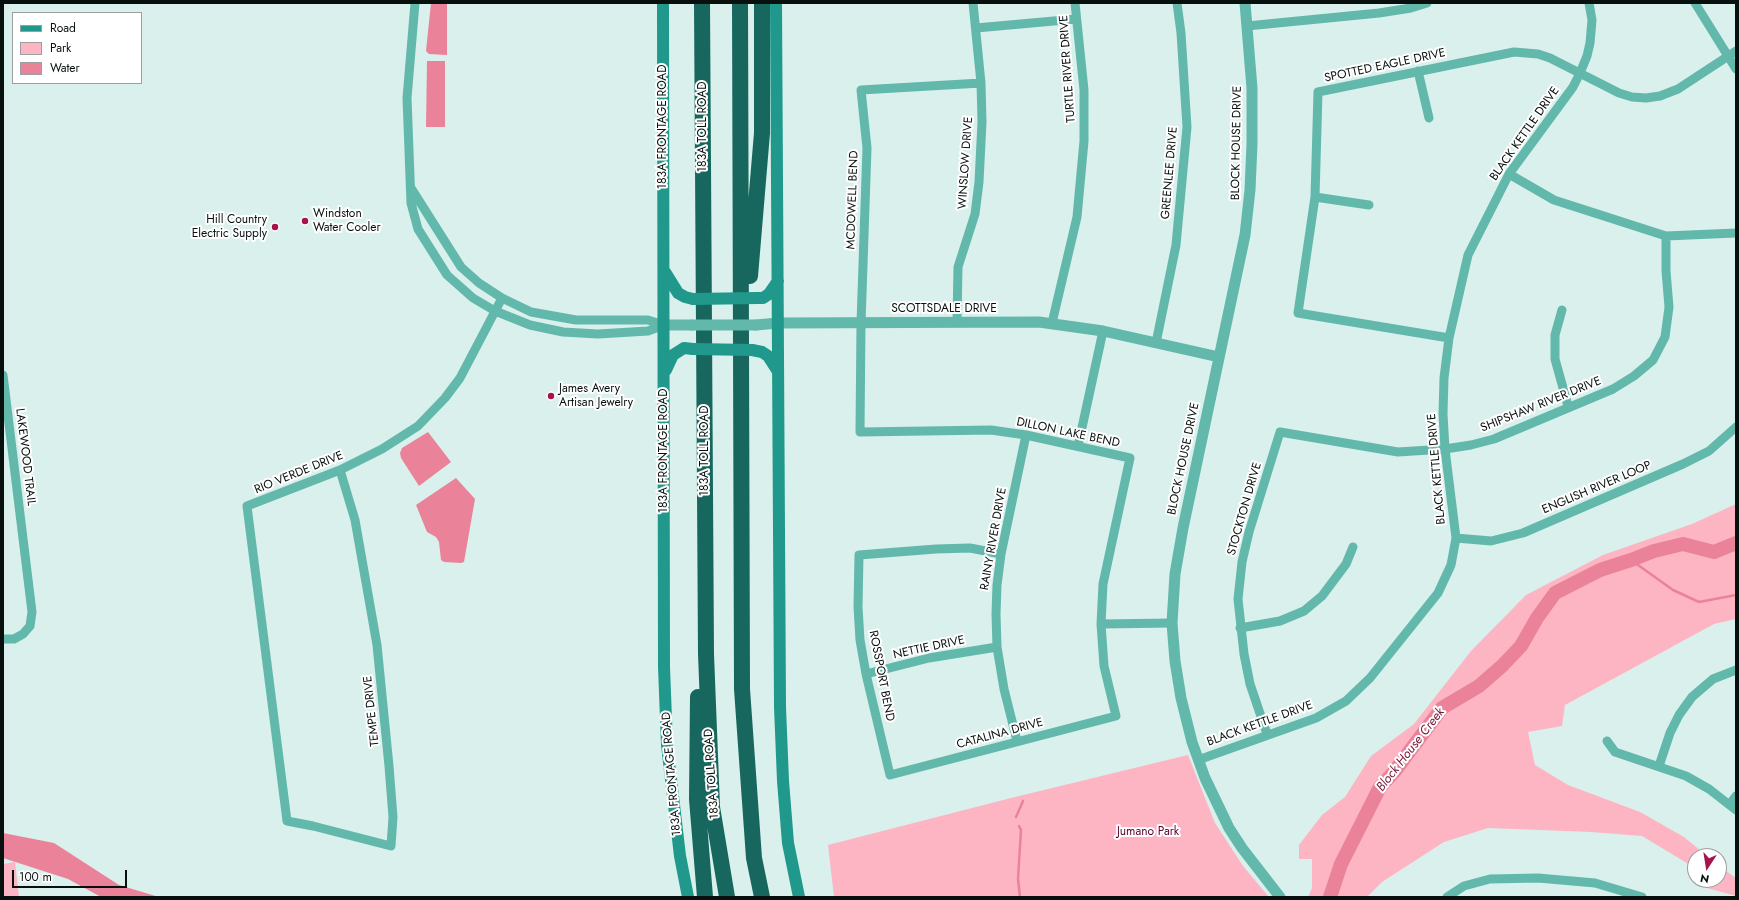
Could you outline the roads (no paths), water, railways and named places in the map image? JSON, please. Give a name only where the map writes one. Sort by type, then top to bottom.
[{"type":"highway","points":[[694,3],[695,32],[703,89]]},
{"type":"highway","name":"183A TOLL ROAD","points":[[702,3],[706,654],[712,807],[727,897]]},
{"type":"highway","points":[[740,3],[742,689],[754,858],[762,897]]},
{"type":"highway","points":[[741,371],[762,133],[762,3]]},
{"type":"highway","points":[[705,896],[699,836],[696,764],[698,699],[706,654]]},
{"type":"main road","name":"183A FRONTAGE ROAD","points":[[663,3],[664,667],[667,745],[680,856],[688,897]]},
{"type":"main road","points":[[776,3],[780,707],[783,781],[788,843],[799,897]]},
{"type":"main road","points":[[664,271],[678,293],[693,299],[763,298],[769,294],[778,280]]},
{"type":"main road","points":[[664,376],[674,354],[684,348],[752,350],[762,352],[768,356],[778,370]]},
{"type":"street","name":"SCOTTSDALE DRIVE","points":[[414,3],[407,98],[411,203],[418,229],[447,276],[473,298],[494,311],[530,325],[563,332],[598,334],[648,332],[664,325]]},
{"type":"street","name":"WINSLOW DRIVE","points":[[958,322],[958,267],[975,214],[979,182],[982,122],[981,83],[973,3]]},
{"type":"street","name":"TURTLE RIVER DRIVE","points":[[1052,323],[1077,217],[1084,141],[1084,90],[1075,3]]},
{"type":"street","name":"GREENLEE DRIVE","points":[[1156,342],[1176,245],[1187,127],[1181,33],[1177,3]]},
{"type":"street","name":"BLOCK HOUSE DRIVE","points":[[1245,3],[1252,88],[1250,190],[1245,235],[1183,528],[1175,574],[1172,624],[1175,661],[1181,698],[1198,760],[1205,778],[1229,828],[1267,882],[1280,897]]},
{"type":"street","points":[[1247,26],[1427,3]]},
{"type":"street","name":"BLACK KETTLE DRIVE","points":[[1198,760],[1316,718],[1346,701],[1370,678],[1438,593],[1451,565],[1456,538],[1445,449],[1443,414],[1444,378],[1449,338],[1468,255],[1509,174],[1573,87],[1580,73],[1587,56],[1590,43],[1592,20],[1589,3]]},
{"type":"street","points":[[1695,3],[1732,53],[1736,68]]},
{"type":"street","points":[[976,28],[1076,19]]},
{"type":"street","name":"SPOTTED EAGLE DRIVE","points":[[1449,338],[1298,312],[1315,197],[1318,92],[1514,52],[1538,54],[1550,58],[1618,93],[1632,97],[1646,98],[1660,96],[1678,89],[1732,53]]},
{"type":"street","points":[[1418,71],[1429,118]]},
{"type":"street","name":"MCDOWELL BEND","points":[[860,432],[861,322],[867,148],[861,90],[981,83]]},
{"type":"street","points":[[1509,174],[1554,200],[1666,236],[1736,233]]},
{"type":"street","name":"SCOTTSDALE DRIVE","points":[[411,187],[461,267],[479,283],[502,298],[531,312],[576,320],[648,320],[664,325],[1025,321],[1052,323],[1103,332],[1156,342],[1219,357]]},
{"type":"street","points":[[1315,197],[1369,206]]},
{"type":"street","name":"SHIPSHAW RIVER DRIVE","points":[[1280,432],[1398,452],[1471,446],[1494,439],[1568,406],[1613,389],[1634,376],[1653,360],[1665,337],[1669,307],[1666,271],[1666,236]]},
{"type":"street","name":"RIO VERDE DRIVE","points":[[287,821],[247,506],[280,495],[340,470],[382,449],[418,426],[445,398],[460,378],[502,298]]},
{"type":"street","points":[[1562,310],[1555,335],[1555,359],[1568,406]]},
{"type":"street","points":[[1078,446],[1103,332]]},
{"type":"street","name":"LAKEWOOD TRAIL","points":[[3,375],[32,612],[30,626],[23,634],[14,639],[3,639]]},
{"type":"street","name":"ENGLISH RIVER LOOP","points":[[1456,538],[1491,541],[1523,534],[1683,464],[1709,451],[1736,427]]},
{"type":"street","name":"DILLON LAKE BEND","points":[[860,432],[991,430],[1026,435],[1130,458],[1103,584],[1101,624],[1104,666],[1116,716]]},
{"type":"street","name":"STOCKTON DRIVE","points":[[1268,734],[1250,684],[1240,628],[1238,599],[1242,562],[1249,532],[1280,432]]},
{"type":"street","name":"RAINY RIVER DRIVE","points":[[1017,741],[1004,689],[997,647],[996,614],[997,585],[1001,554],[1026,435]]},
{"type":"street","name":"TEMPE DRIVE","points":[[287,821],[313,826],[391,846],[393,817],[390,773],[377,646],[355,520],[340,470]]},
{"type":"street","points":[[1240,628],[1280,621],[1304,611],[1322,596],[1346,564],[1353,547]]},
{"type":"street","name":"ROSSPORT BEND","points":[[890,775],[866,674],[860,640],[858,607],[859,555],[970,548],[1001,554]]},
{"type":"street","points":[[1101,624],[1172,624]]},
{"type":"street","name":"NETTIE DRIVE","points":[[866,674],[929,658],[997,647]]},
{"type":"street","points":[[1659,766],[1670,733],[1679,715],[1692,697],[1713,679],[1736,670]]},
{"type":"street","name":"CATALINA DRIVE","points":[[890,775],[1116,716]]},
{"type":"street","points":[[1607,741],[1615,752],[1659,766],[1697,782],[1733,807],[1736,796]]},
{"type":"street","points":[[1447,897],[1464,886],[1490,879],[1538,878],[1595,883],[1642,897]]},
{"type":"water","points":[[431,3],[447,3],[447,55],[429,54],[426,51]]},
{"type":"water","points":[[427,61],[445,61],[445,127],[426,127]]},
{"type":"water","points":[[428,432],[451,462],[419,486],[401,458],[400,453],[402,448]]},
{"type":"water","points":[[456,478],[475,499],[464,562],[461,563],[444,562],[441,560],[439,542],[436,537],[427,532],[416,505]]},
{"type":"water","points":[[3,833],[54,843],[119,885],[159,897],[101,897],[68,879],[3,858]]},
{"type":"waterway","name":"Block House Creek","points":[[1330,897],[1341,864],[1380,787],[1394,772],[1442,708],[1479,686],[1502,666],[1521,646],[1537,618],[1555,593],[1600,570],[1654,551],[1683,544],[1714,552],[1736,543]]},
{"type":"waterway","points":[[1631,560],[1673,590],[1699,602],[1736,595]]},
{"type":"waterway","points":[[1016,817],[1023,801]]},
{"type":"waterway","points":[[1019,826],[1021,830],[1018,879],[1020,897]]},
{"type":"place","name":"Windston Water Cooler","points":[[305,221]]},
{"type":"place","name":"Hill Country Electric Supply","points":[[275,227]]},
{"type":"place","name":"James Avery Artisan Jewelry","points":[[551,396]]},
{"type":"park label","name":"Jumano Park","points":[[1148,832]]}]
